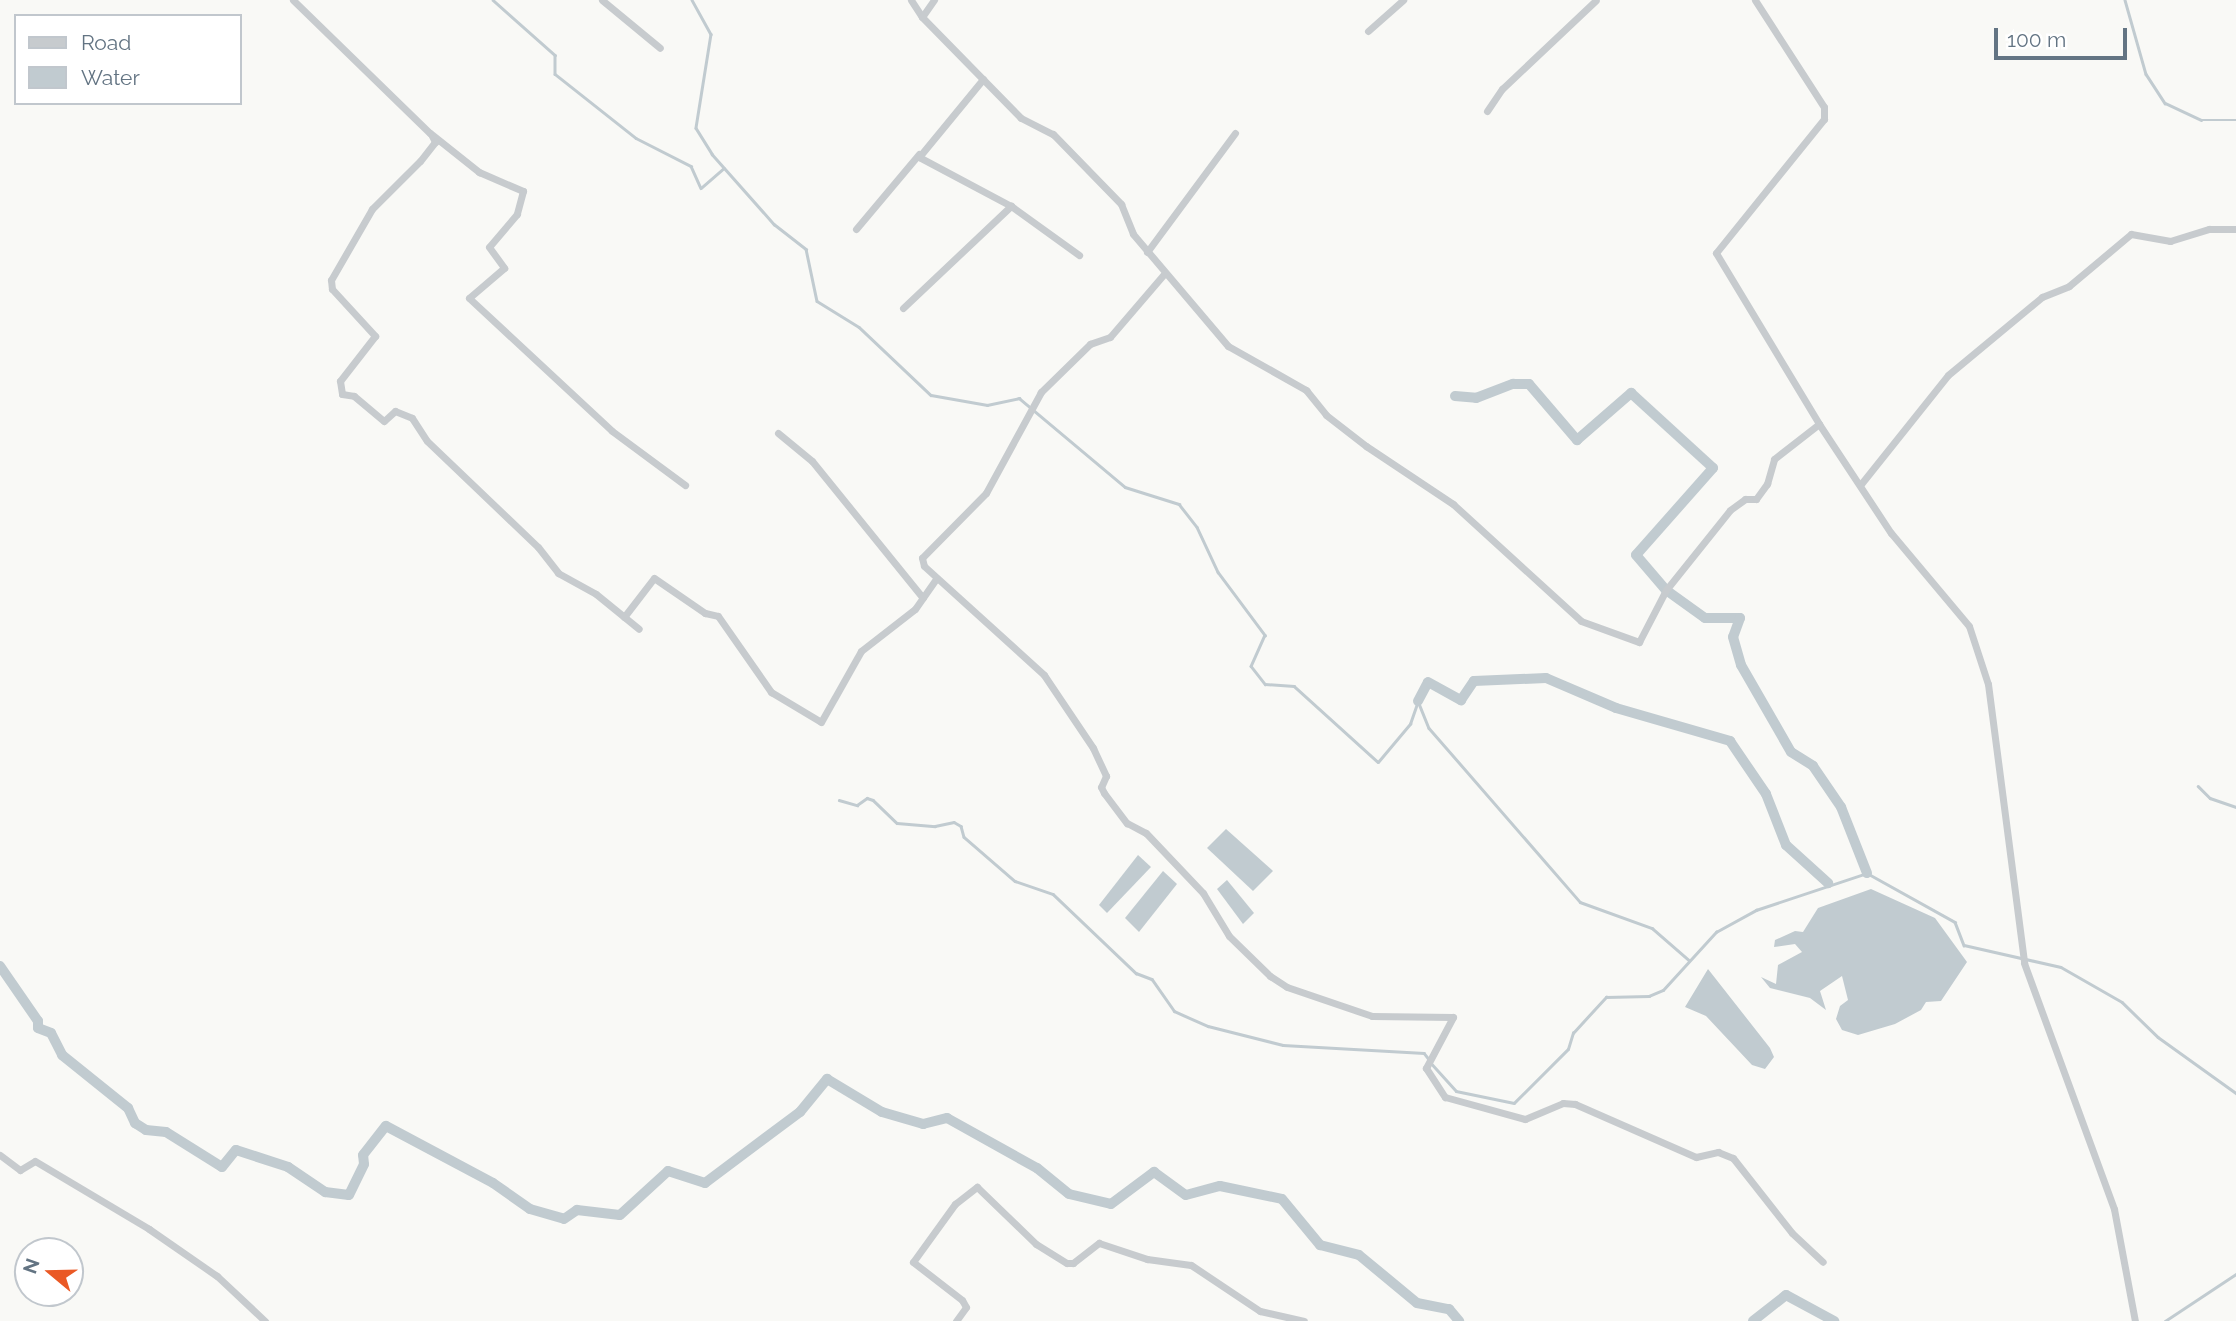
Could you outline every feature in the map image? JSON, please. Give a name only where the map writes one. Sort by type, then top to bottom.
[{"type":"street","points":[[293,0],[430,132],[479,172],[523,191],[517,214],[489,247],[504,268],[469,298],[612,431],[685,485]]},
{"type":"street","points":[[602,0],[660,48]]},
{"type":"street","points":[[911,0],[922,17],[1021,118],[1053,134],[1112,195],[1164,275],[1228,346],[1306,390],[1326,415],[1366,446],[1453,504],[1580,621],[1639,642],[1666,590],[1730,510],[1745,499],[1756,499],[1767,484],[1774,458],[1819,424]]},
{"type":"street","points":[[922,17],[934,0]]},
{"type":"street","points":[[1368,30],[1403,0]]},
{"type":"street","points":[[1487,111],[1502,89],[1596,0]]},
{"type":"street","points":[[1755,0],[1824,107],[1824,119],[1716,253],[1819,424],[1891,533],[1969,626],[1988,684],[2024,963],[2114,1209],[2135,1321]]},
{"type":"street","points":[[856,229],[983,79]]},
{"type":"street","points":[[430,132],[435,142],[372,209],[331,279],[332,289],[375,336],[340,381],[342,394],[354,396],[384,421],[395,411],[412,418],[427,441],[538,547],[558,573],[596,594],[639,629]]},
{"type":"street","points":[[1147,252],[1235,133]]},
{"type":"street","points":[[919,154],[921,160],[1011,206],[1079,255]]},
{"type":"street","points":[[903,308],[1011,206]]},
{"type":"street","points":[[1861,484],[1948,375],[2042,297],[2069,286],[2131,234],[2170,241],[2209,229],[2236,229]]},
{"type":"street","points":[[1164,275],[1110,337],[1090,344],[1027,412],[986,493],[922,558],[935,580],[1044,675],[1093,748],[1106,776],[1101,787],[1104,793],[1127,823],[1146,833],[1203,892],[1229,936],[1270,976],[1287,987],[1372,1016],[1453,1017],[1426,1068],[1445,1097],[1525,1119],[1563,1103],[1575,1104],[1696,1157],[1717,1152],[1733,1158],[1792,1233],[1823,1262]]},
{"type":"street","points":[[778,433],[812,461],[923,598]]},
{"type":"street","points":[[624,617],[654,578],[705,614],[718,616],[771,692],[821,722],[867,644],[899,623],[923,598],[935,580]]},
{"type":"street","points":[[0,1155],[20,1170],[34,1161],[149,1229],[217,1276],[265,1321]]},
{"type":"street","points":[[956,1321],[966,1307],[962,1300],[913,1262],[955,1204],[978,1187],[1036,1244],[1067,1262],[1073,1263],[1099,1244],[1147,1259],[1191,1265],[1260,1311],[1304,1321]]},
{"type":"water","points":[[1226,829],[1273,871],[1253,891],[1207,848]]},
{"type":"water","points":[[1138,855],[1151,867],[1107,913],[1099,905]]},
{"type":"water","points":[[1163,871],[1177,884],[1139,932],[1125,918]]},
{"type":"water","points":[[1227,880],[1254,913],[1243,924],[1217,889]]},
{"type":"water","points":[[1871,889],[1935,918],[1967,962],[1941,1001],[1926,1002],[1921,1010],[1895,1024],[1858,1035],[1842,1030],[1836,1019],[1840,1006],[1848,1000],[1842,976],[1820,991],[1826,1010],[1810,998],[1770,988],[1761,977],[1776,984],[1778,965],[1802,952],[1795,944],[1774,947],[1775,940],[1795,931],[1803,932],[1818,908]]},
{"type":"water","points":[[1708,969],[1770,1048],[1774,1057],[1765,1069],[1752,1065],[1706,1016],[1685,1007]]},
{"type":"waterway","points":[[493,0],[555,55],[555,74],[636,138],[691,166],[701,188],[724,168]]},
{"type":"waterway","points":[[692,0],[711,34],[696,128],[712,154],[774,224],[806,249],[817,301],[859,327],[931,395],[987,405],[1019,398],[1125,487],[1179,504],[1197,527],[1218,572],[1265,635],[1251,666],[1265,684],[1294,686],[1378,762],[1410,724],[1418,701],[1429,728],[1580,902],[1652,928],[1689,960]]},
{"type":"waterway","points":[[2125,0],[2146,74],[2165,103],[2201,120],[2236,120]]},
{"type":"waterway","points":[[1455,396],[1476,398],[1513,384],[1529,384],[1577,440],[1631,393],[1713,468],[1636,555],[1666,590],[1705,618],[1740,618],[1733,637],[1741,665],[1791,752],[1813,766],[1841,807],[1867,873]]},
{"type":"waterway","points":[[1418,701],[1428,682],[1461,700],[1474,681],[1546,678],[1616,708],[1730,741],[1766,794],[1786,845],[1828,883]]},
{"type":"waterway","points":[[2198,786],[2210,798],[2236,807]]},
{"type":"waterway","points":[[839,800],[857,805],[867,798],[873,800],[897,823],[935,826],[954,822],[961,826],[964,837],[1015,881],[1053,894],[1136,973],[1152,979],[1174,1011],[1208,1026],[1283,1045],[1424,1053],[1428,1058]]},
{"type":"waterway","points":[[1432,1064],[1456,1091],[1514,1103],[1568,1049],[1573,1033],[1606,997],[1649,996],[1663,990],[1716,932],[1756,910],[1867,873],[1955,922],[1964,945],[2061,967],[2122,1002],[2158,1037],[2236,1093]]},
{"type":"waterway","points":[[0,966],[38,1021],[38,1028],[51,1033],[62,1055],[128,1108],[135,1123],[146,1130],[166,1132],[222,1167],[236,1150],[288,1167],[325,1192],[349,1195],[364,1164],[363,1155],[386,1126],[493,1183],[530,1209],[564,1219],[577,1210],[620,1215],[668,1171],[705,1183],[800,1112],[827,1079],[882,1112],[923,1124],[947,1118],[1037,1168],[1069,1194],[1111,1204],[1154,1172],[1186,1195],[1220,1186],[1282,1199],[1320,1245],[1359,1255],[1417,1303],[1449,1309],[1459,1321]]},
{"type":"waterway","points":[[2165,1321],[2236,1274]]},
{"type":"waterway","points":[[1753,1321],[1786,1295],[1834,1321]]}]
